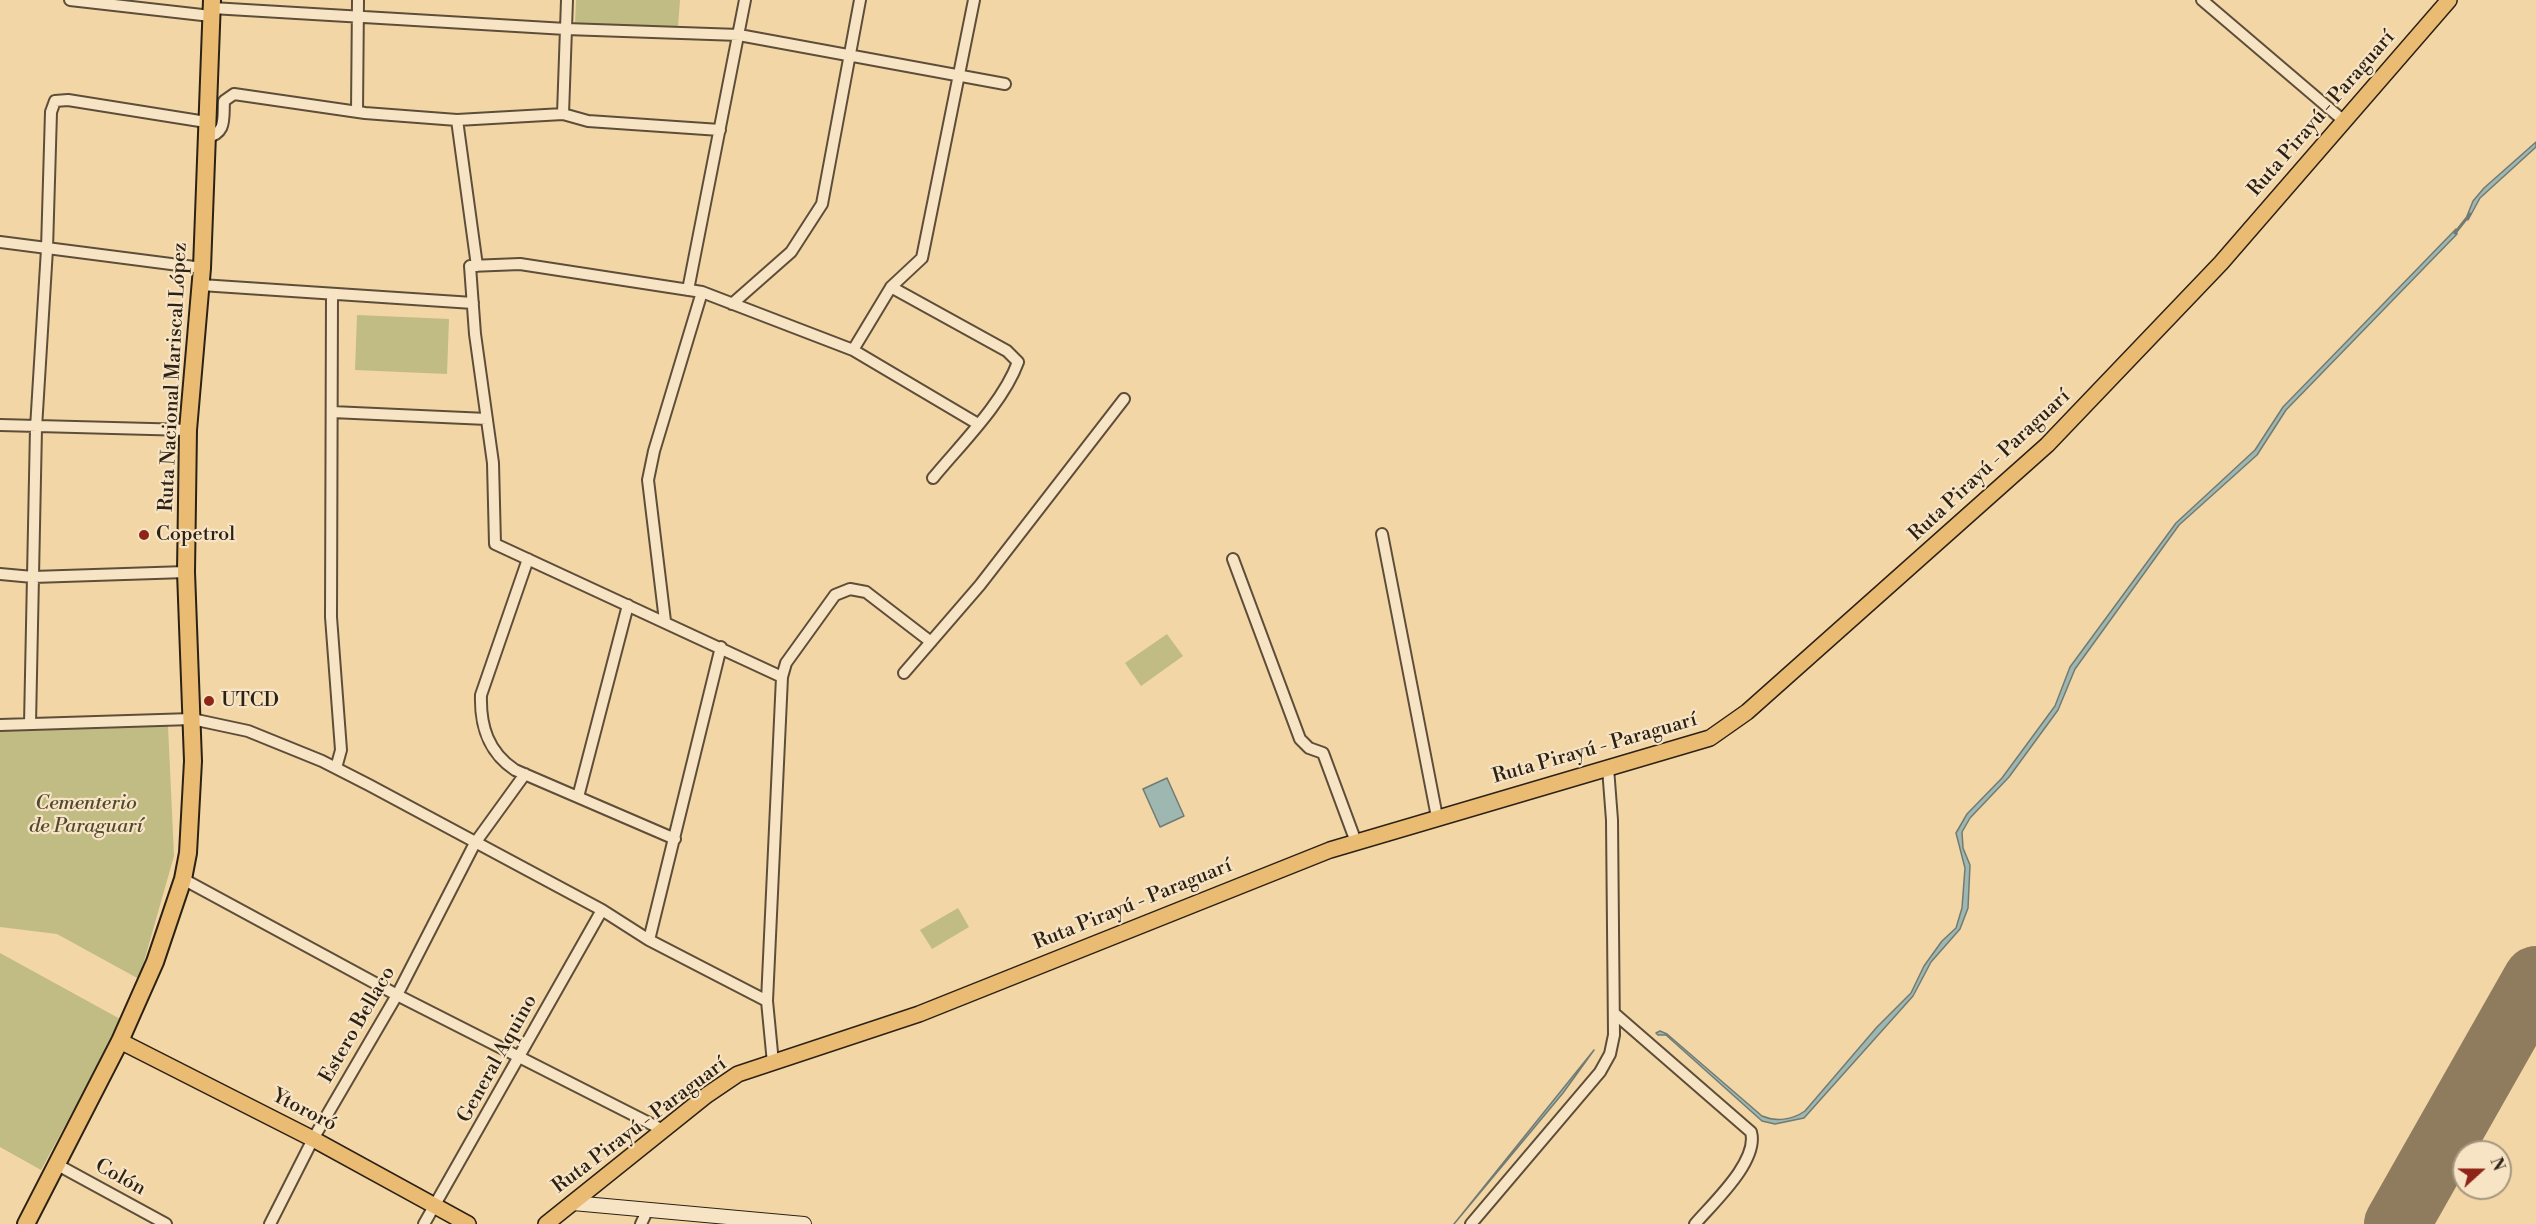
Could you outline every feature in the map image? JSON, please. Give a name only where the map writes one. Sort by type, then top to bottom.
[{"type":"highway","name":"Ruta Nacional Mariscal López","points":[[26,1224],[120,1041],[155,962],[183,879],[192,813],[192,719],[186,572],[188,430],[202,268],[205,130],[212,8]]},
{"type":"main road","name":"Ruta Pirayú - Paraguarí","points":[[546,1224],[663,1130],[738,1074],[919,1014],[1240,884],[1356,842],[1710,738],[1756,705],[2047,446],[2221,263],[2444,2]]},
{"type":"main road","name":"Ytororó","points":[[120,1041],[313,1139],[468,1224]]},
{"type":"main road","points":[[573,1203],[799,1224]]},
{"type":"street","points":[[70,0],[566,29],[740,35],[1005,84]]},
{"type":"street","points":[[357,112],[356,17],[358,0]]},
{"type":"street","points":[[563,114],[567,0]]},
{"type":"street","points":[[688,290],[740,35],[745,0]]},
{"type":"street","points":[[732,304],[791,252],[822,204],[860,0]]},
{"type":"street","points":[[853,350],[891,287],[922,258],[974,0]]},
{"type":"street","points":[[2202,0],[2344,121]]},
{"type":"street","points":[[30,724],[36,428],[47,249],[51,112],[56,102],[68,100],[205,130],[216,136],[222,129],[224,101],[234,94],[357,112],[457,120],[563,114],[588,121],[720,130]]},
{"type":"street","points":[[457,120],[477,266]]},
{"type":"street","points":[[0,242],[202,268]]},
{"type":"street","points":[[782,676],[495,544],[493,463],[470,266],[520,264],[702,292],[853,350],[978,424]]},
{"type":"street","points":[[201,285],[473,303]]},
{"type":"street","points":[[891,287],[1007,351],[1018,362],[1013,375],[978,424],[933,478]]},
{"type":"street","points":[[665,621],[648,480],[654,451],[702,292]]},
{"type":"street","points":[[332,294],[330,617],[340,750],[336,768]]},
{"type":"street","points":[[904,674],[980,585],[1124,399]]},
{"type":"street","points":[[332,412],[487,419]]},
{"type":"street","points":[[0,425],[36,428],[188,430]]},
{"type":"street","points":[[1382,534],[1437,817]]},
{"type":"street","points":[[528,559],[481,695],[480,717],[490,745],[506,764],[525,774],[675,839]]},
{"type":"street","points":[[1233,559],[1300,739],[1309,748],[1323,753],[1356,842]]},
{"type":"street","points":[[0,574],[33,577],[186,572]]},
{"type":"street","points":[[772,1064],[768,1001],[782,676],[786,663],[836,596],[850,589],[866,592],[931,642]]},
{"type":"street","points":[[578,797],[628,605]]},
{"type":"street","points":[[649,939],[720,647]]},
{"type":"street","points":[[0,725],[192,719],[248,731],[336,768],[602,910],[649,939],[768,1001]]},
{"type":"street","points":[[1471,1224],[1600,1072],[1610,1054],[1614,1013],[1612,820],[1608,768]]},
{"type":"street","name":"Estero Bellaco","points":[[270,1224],[313,1139],[397,995],[476,843],[525,774]]},
{"type":"street","points":[[183,879],[397,995],[663,1130]]},
{"type":"street","name":"General Aquino","points":[[424,1224],[602,910]]},
{"type":"street","points":[[1614,1013],[1751,1132],[1754,1141],[1744,1165],[1695,1224]]},
{"type":"street","name":"Colón","points":[[56,1164],[166,1224]]},
{"type":"street","points":[[641,1224],[648,1209]]},
{"type":"green space","points":[[576,0],[680,0],[678,27],[575,24]]},
{"type":"green space","points":[[357,315],[449,319],[447,374],[355,370]]},
{"type":"green space","points":[[1167,634],[1183,656],[1141,686],[1125,663]]},
{"type":"green space","name":"Cementerio de Paraguarí","points":[[168,726],[174,856],[139,979],[57,934],[0,927],[0,728]]},
{"type":"green space","points":[[958,908],[969,927],[932,949],[920,930]]},
{"type":"green space","points":[[0,953],[122,1020],[41,1170],[0,1147]]},
{"type":"water","points":[[2536,142],[2536,147],[2480,198],[2468,220],[2467,216],[2473,201],[2484,188]]},
{"type":"water","points":[[2456,229],[2457,234],[2286,410],[2257,455],[2179,525],[2075,669],[2058,710],[2009,777],[1970,818],[1962,832],[1963,848],[1970,865],[1968,908],[1960,929],[1931,962],[1913,996],[1804,1118],[1775,1124],[1762,1121],[1666,1035],[1658,1035],[1656,1033],[1660,1031],[1667,1034],[1762,1116],[1784,1119],[1805,1111],[1877,1027],[1911,993],[1924,966],[1942,941],[1956,928],[1962,908],[1965,868],[1956,833],[1967,814],[2002,778],[2055,706],[2070,667],[2176,523],[2255,450],[2283,407]]},
{"type":"water","points":[[1167,778],[1184,816],[1160,827],[1143,789]]},
{"type":"water","points":[[1594,1050],[1563,1093],[1454,1224]]},
{"type":"waterway","points":[[2455,233],[2470,214]]},
{"type":"runway","points":[[2397,1224],[2536,979]]},
{"type":"place","name":"Copetrol","points":[[144,535]]},
{"type":"place","name":"UTCD","points":[[209,701]]}]
